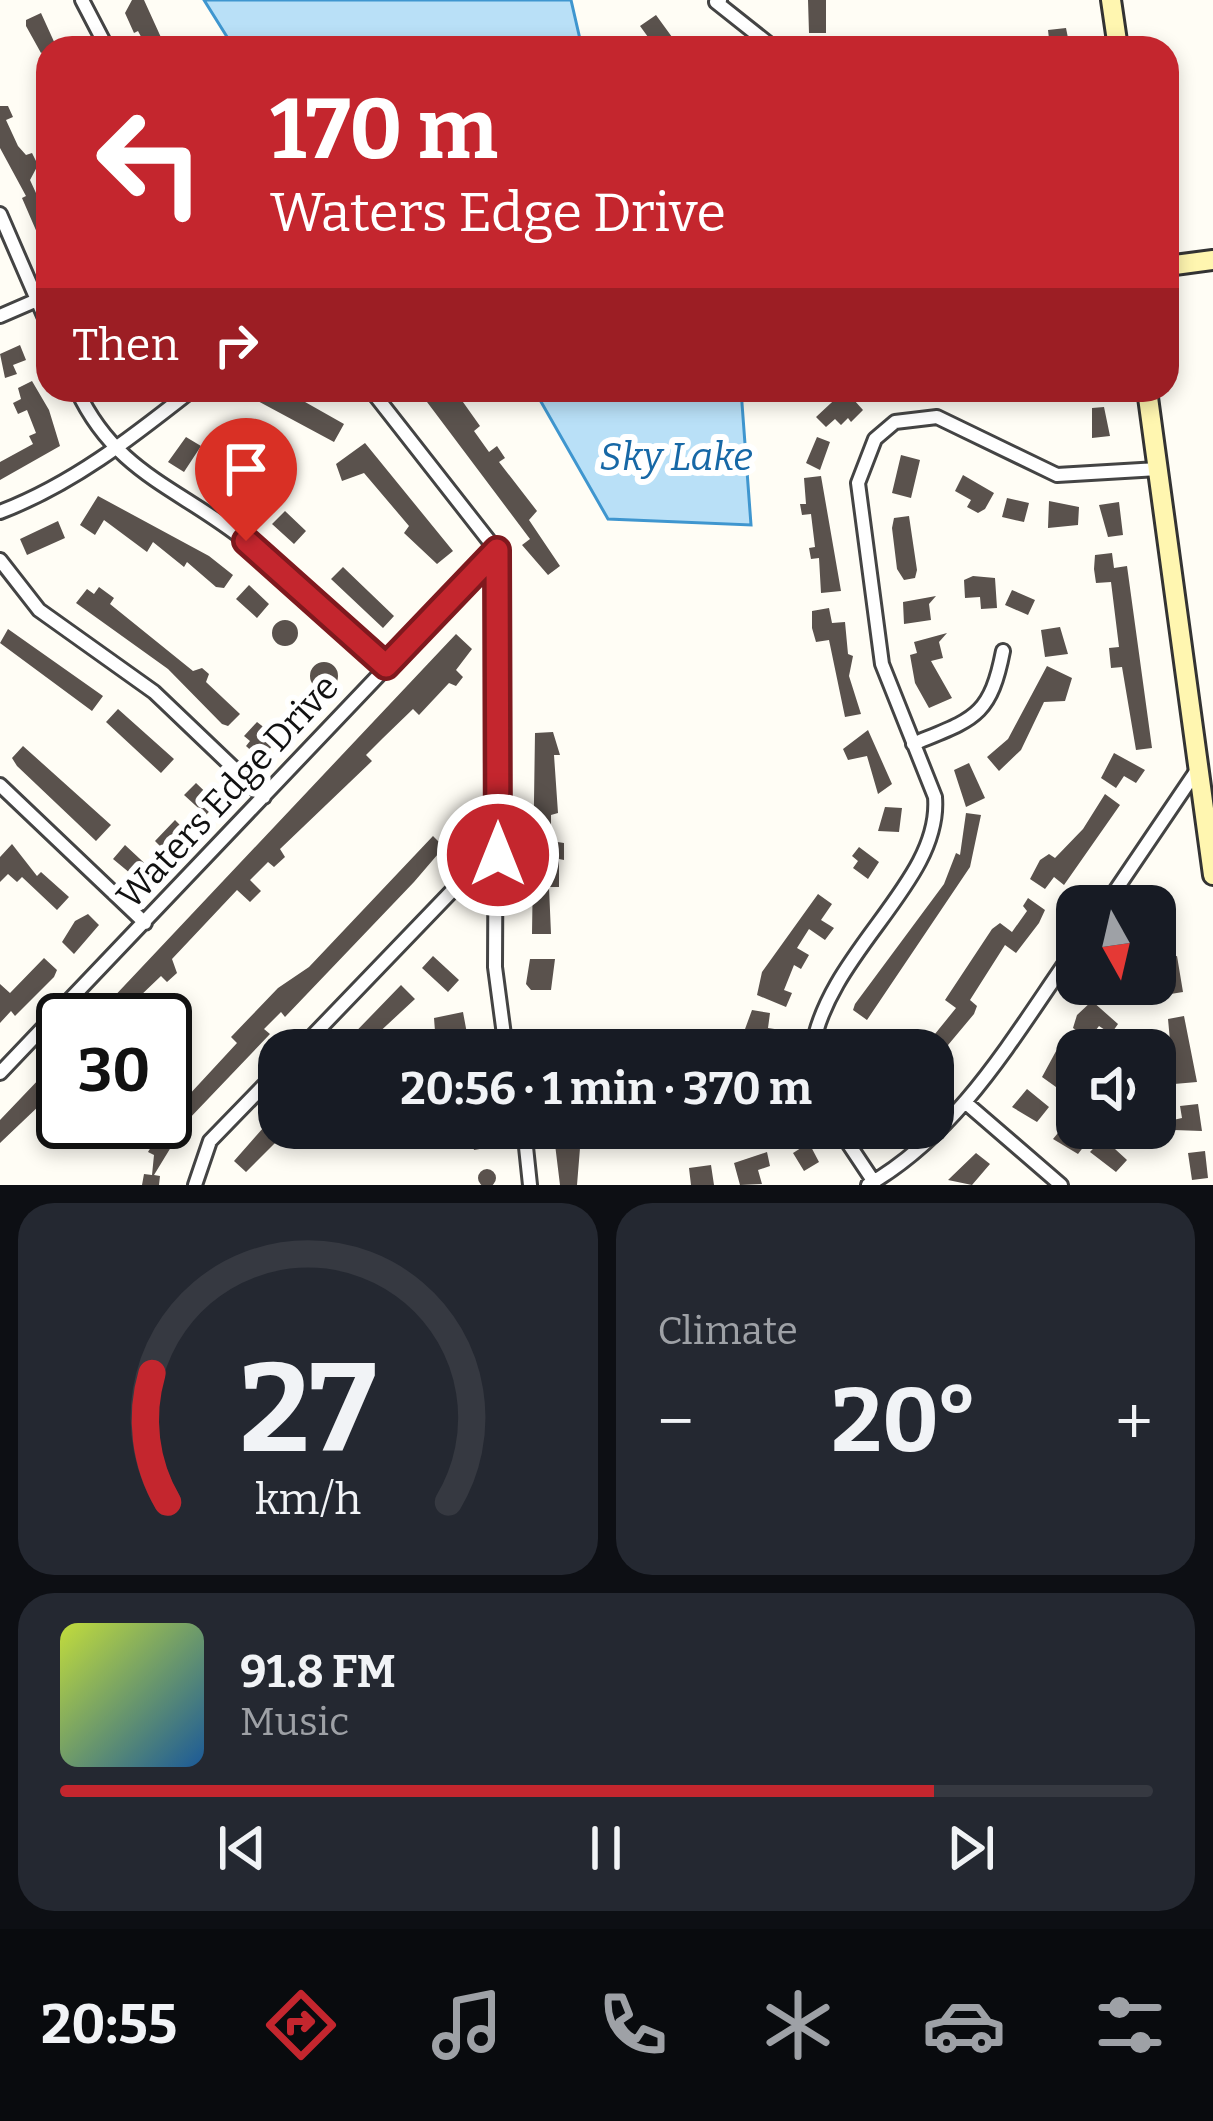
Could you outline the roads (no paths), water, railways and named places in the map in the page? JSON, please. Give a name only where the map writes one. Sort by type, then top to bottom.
[{"type":"main road","points":[[1111,0],[1116,36]]},
{"type":"main road","points":[[1179,264],[1213,260]]},
{"type":"main road","points":[[1150,402],[1213,875]]},
{"type":"street","points":[[82,0],[101,36]]},
{"type":"street","points":[[720,0],[716,2],[759,36]]},
{"type":"street","points":[[0,214],[36,298]]},
{"type":"street","points":[[0,316],[36,300]]},
{"type":"street","points":[[83,402],[114,452],[246,541],[386,666]]},
{"type":"street","points":[[0,512],[45,495],[114,452],[177,402]]},
{"type":"street","points":[[380,402],[497,550],[495,967],[503,1029]]},
{"type":"street","points":[[816,1029],[833,982],[925,855],[934,834],[935,797],[882,664],[858,483],[875,439],[895,422],[937,417],[1057,475],[1158,469]]},
{"type":"street","name":"Waters Edge Drive","points":[[0,1073],[497,550]]},
{"type":"street","points":[[0,560],[39,610],[154,692],[264,797]]},
{"type":"street","points":[[913,744],[982,712],[992,698],[1003,651]]},
{"type":"street","points":[[1119,885],[1198,769]]},
{"type":"street","points":[[0,785],[145,923]]},
{"type":"street","points":[[318,1029],[476,866],[498,855]]},
{"type":"street","points":[[851,1149],[871,1183],[921,1147],[966,1103],[1056,976]]},
{"type":"street","points":[[195,1185],[211,1141],[258,1092]]},
{"type":"street","points":[[966,1103],[1060,1185]]},
{"type":"street","points":[[526,1149],[530,1185]]},
{"type":"water","points":[[204,0],[571,0],[579,36],[226,36]]},
{"type":"water","name":"Sky Lake","points":[[541,402],[742,402],[751,525],[608,519]]}]
